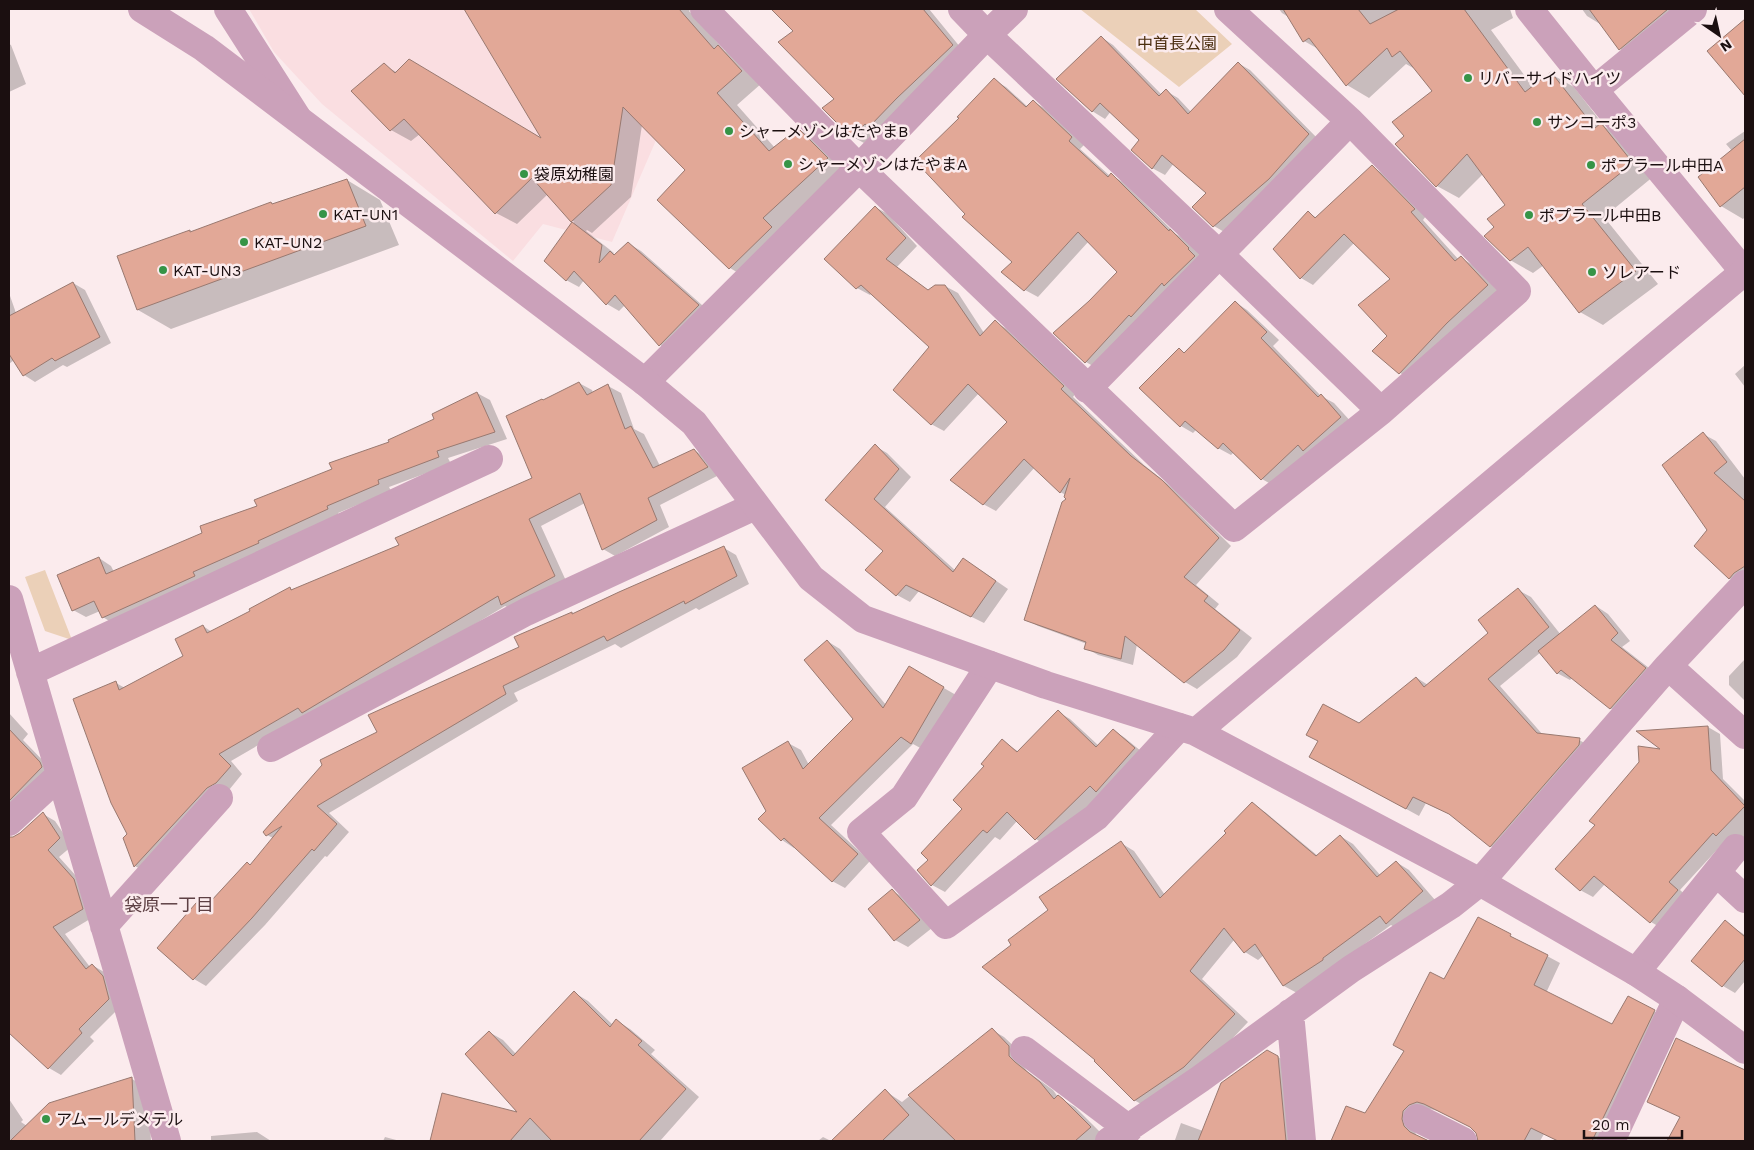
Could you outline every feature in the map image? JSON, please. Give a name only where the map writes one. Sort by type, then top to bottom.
[{"type":"street","points":[[142,9],[204,48],[645,382],[694,423],[811,578],[863,619],[1046,685],[1188,729],[1480,882],[1636,972],[1677,999],[1745,1050]]},
{"type":"street","points":[[228,9],[297,118]]},
{"type":"street","points":[[704,9],[859,168],[1234,528],[1380,411],[1517,291],[1350,121],[1228,9]]},
{"type":"street","points":[[962,9],[1219,254],[1380,411]]},
{"type":"street","points":[[645,382],[859,168],[1014,9]]},
{"type":"street","points":[[990,665],[904,797],[861,832],[946,925],[1096,817],[1188,729],[1745,272],[1529,9]]},
{"type":"street","points":[[1594,90],[1694,9]]},
{"type":"street","points":[[1088,389],[1350,121]]},
{"type":"street","points":[[30,672],[489,459]]},
{"type":"street","points":[[271,748],[526,612],[756,506]]},
{"type":"street","points":[[1024,1050],[1119,1135],[1350,969],[1450,905],[1480,882],[1668,666],[1745,584]]},
{"type":"street","points":[[9,599],[167,1141]]},
{"type":"street","points":[[1668,666],[1745,735]]},
{"type":"street","points":[[9,822],[60,775]]},
{"type":"street","points":[[104,926],[219,798]]},
{"type":"street","points":[[1636,972],[1736,848]]},
{"type":"street","points":[[1717,873],[1745,899]]},
{"type":"street","points":[[1611,1141],[1677,999]]},
{"type":"street","points":[[1290,1013],[1302,1141]]},
{"type":"street","points":[[1417,1118],[1463,1141]]},
{"type":"shaded area","name":"袋原幼稚園","points":[[249,9],[552,9],[663,124],[612,242],[543,224],[513,261],[322,104],[274,52]]},
{"type":"green space","name":"中首長公園","points":[[1080,9],[1195,9],[1232,44],[1179,87]]},
{"type":"green space","points":[[45,570],[72,640],[45,631],[25,577]]},
{"type":"building","points":[[464,9],[679,9],[714,49],[718,45],[742,71],[717,93],[769,151],[798,128],[828,158],[763,218],[772,227],[729,269],[657,200],[685,170],[623,107],[611,185],[571,222],[532,178],[495,214],[404,119],[390,131],[351,91],[384,63],[395,73],[409,59],[541,138]]},
{"type":"building","points":[[771,9],[923,9],[953,45],[869,127],[865,124],[851,137],[822,108],[834,99],[778,42],[793,31]]},
{"type":"building","points":[[1283,9],[1358,9],[1370,24],[1399,9],[1464,9],[1525,92],[1551,72],[1595,128],[1601,123],[1633,163],[1582,204],[1636,271],[1579,313],[1528,247],[1510,261],[1484,236],[1494,227],[1487,219],[1505,205],[1467,154],[1436,187],[1395,144],[1404,136],[1392,122],[1432,91],[1400,51],[1392,57],[1387,48],[1346,86],[1309,38],[1303,42]]},
{"type":"building","points":[[1589,9],[1668,9],[1619,50]]},
{"type":"building","points":[[1745,19],[1745,96],[1707,51]]},
{"type":"building","points":[[1101,36],[1159,96],[1166,89],[1188,114],[1238,62],[1309,134],[1269,179],[1213,227],[1192,207],[1206,193],[1162,155],[1152,169],[1131,150],[1139,140],[1100,103],[1092,112],[1056,79]]},
{"type":"building","points":[[994,78],[1026,107],[1033,100],[1072,137],[1069,141],[1108,177],[1111,173],[1169,231],[1170,229],[1195,256],[1164,286],[1162,283],[1131,317],[1129,315],[1085,363],[1053,333],[1089,301],[1117,272],[1078,232],[1024,291],[1001,272],[1012,262],[962,217],[965,214],[915,161],[959,118],[957,117]]},
{"type":"building","points":[[1745,139],[1745,187],[1720,207],[1698,177]]},
{"type":"building","points":[[1372,165],[1415,209],[1411,212],[1455,261],[1461,256],[1488,285],[1447,323],[1399,374],[1372,351],[1387,336],[1358,305],[1390,279],[1344,234],[1300,279],[1273,249],[1308,211],[1315,218]]},
{"type":"building","points":[[347,179],[366,226],[137,310],[117,256],[190,230],[190,232],[271,202],[272,204]]},
{"type":"building","points":[[875,206],[906,238],[886,259],[928,290],[935,285],[945,285],[980,336],[995,320],[1064,386],[1061,389],[1131,456],[1162,480],[1219,538],[1184,577],[1208,596],[1204,601],[1240,630],[1224,650],[1184,683],[1125,636],[1121,659],[1084,649],[1086,642],[1024,620],[1062,502],[1066,499],[1064,497],[1070,478],[1060,493],[1024,459],[983,505],[950,480],[1007,422],[968,384],[931,425],[893,390],[929,347],[861,285],[856,289],[824,259]]},
{"type":"building","points":[[572,222],[602,245],[599,263],[610,251],[614,255],[628,242],[699,305],[659,346],[615,295],[606,305],[574,271],[566,281],[544,261]]},
{"type":"building","points":[[73,282],[100,337],[55,361],[52,358],[23,376],[9,354],[9,316]]},
{"type":"building","points":[[1235,301],[1267,332],[1261,338],[1318,397],[1321,394],[1341,417],[1303,451],[1298,445],[1261,480],[1223,443],[1218,449],[1185,421],[1180,427],[1139,388],[1179,348],[1184,353]]},
{"type":"building","points":[[579,382],[587,395],[608,384],[625,429],[631,426],[653,468],[694,449],[708,467],[648,498],[657,520],[602,550],[580,493],[529,519],[555,576],[501,605],[498,596],[302,713],[298,708],[219,754],[231,766],[216,783],[207,788],[134,867],[123,838],[127,834],[111,803],[73,699],[116,681],[119,690],[183,656],[175,639],[203,625],[207,633],[250,611],[249,609],[290,587],[291,590],[399,545],[395,538],[532,478],[506,416]]},
{"type":"building","points":[[477,392],[495,432],[437,451],[439,457],[378,480],[379,484],[327,506],[328,509],[258,541],[259,543],[193,572],[195,576],[102,618],[94,601],[72,611],[57,575],[99,557],[106,574],[202,533],[200,526],[257,506],[254,500],[332,469],[329,463],[389,442],[388,440],[434,419],[432,414]]},
{"type":"building","points":[[1703,432],[1727,462],[1714,473],[1745,501],[1745,566],[1734,573],[1729,579],[1694,546],[1707,530],[1662,465]]},
{"type":"building","points":[[875,444],[899,469],[874,499],[953,572],[963,558],[996,581],[971,617],[906,585],[896,596],[865,570],[883,551],[825,500]]},
{"type":"building","points":[[724,546],[737,576],[685,604],[684,601],[607,641],[604,636],[503,686],[506,694],[317,806],[337,824],[193,980],[157,948],[203,895],[211,901],[247,862],[250,865],[282,826],[266,836],[263,832],[322,765],[320,760],[377,732],[368,715],[519,647],[514,637],[572,612],[572,614]]},
{"type":"building","points":[[1518,588],[1549,627],[1488,679],[1537,733],[1580,738],[1579,745],[1490,847],[1449,814],[1413,797],[1406,809],[1309,757],[1318,741],[1306,735],[1323,704],[1359,723],[1416,677],[1424,687],[1488,633],[1478,620]]},
{"type":"building","points":[[1595,605],[1618,633],[1611,640],[1646,668],[1610,709],[1561,670],[1557,674],[1538,651]]},
{"type":"building","points":[[827,640],[883,708],[909,666],[944,687],[911,744],[901,737],[819,818],[858,854],[832,882],[784,838],[781,841],[758,819],[766,811],[742,768],[788,741],[803,769],[853,719],[804,660]]},
{"type":"building","points":[[1058,710],[1096,747],[1113,729],[1135,748],[1096,792],[1090,786],[1035,840],[1007,812],[987,833],[983,830],[931,886],[917,870],[928,860],[921,853],[962,809],[953,800],[984,766],[981,764],[1002,739],[1017,752]]},
{"type":"building","points":[[1708,726],[1711,770],[1745,806],[1716,836],[1713,833],[1669,882],[1678,890],[1650,923],[1594,876],[1580,891],[1555,869],[1595,825],[1589,821],[1639,762],[1638,746],[1660,749],[1636,731]]},
{"type":"building","points":[[9,729],[40,762],[42,767],[9,801]]},
{"type":"building","points":[[1252,802],[1316,856],[1340,835],[1377,877],[1396,861],[1423,891],[1386,924],[1380,916],[1323,958],[1323,960],[1283,986],[1255,944],[1244,953],[1224,928],[1190,971],[1235,1014],[1184,1067],[1134,1101],[1095,1060],[982,967],[1011,945],[1008,940],[1048,910],[1039,897],[1121,841],[1160,898],[1226,833],[1224,831]]},
{"type":"building","points":[[43,812],[60,838],[48,850],[74,879],[83,909],[53,927],[86,969],[92,964],[103,976],[109,999],[79,1029],[82,1033],[48,1069],[9,1033],[9,837],[20,833]]},
{"type":"building","points":[[892,889],[920,920],[894,941],[868,909]]},
{"type":"building","points":[[1478,917],[1548,955],[1534,985],[1612,1024],[1628,996],[1655,1010],[1592,1141],[1558,1141],[1531,1128],[1524,1141],[1478,1141],[1476,1133],[1470,1127],[1417,1102],[1409,1105],[1403,1111],[1402,1119],[1404,1126],[1410,1132],[1429,1141],[1331,1141],[1346,1106],[1365,1113],[1404,1051],[1393,1045],[1430,972],[1444,979]]},
{"type":"building","points":[[1725,920],[1745,937],[1745,959],[1722,987],[1691,961]]},
{"type":"building","points":[[574,991],[610,1027],[616,1019],[642,1041],[638,1045],[686,1089],[639,1141],[552,1141],[530,1118],[510,1141],[430,1141],[442,1093],[517,1112],[465,1054],[489,1031],[513,1056]]},
{"type":"building","points":[[992,1028],[1009,1046],[1009,1056],[1015,1062],[1040,1082],[1054,1099],[1058,1095],[1063,1099],[1091,1127],[1075,1141],[956,1141],[908,1095]]},
{"type":"building","points":[[1676,1038],[1745,1070],[1745,1141],[1667,1141],[1680,1117],[1647,1102]]},
{"type":"building","points":[[1267,1050],[1278,1056],[1286,1141],[1198,1141],[1221,1083]]},
{"type":"building","points":[[132,1077],[135,1141],[10,1141],[49,1103]]},
{"type":"building","points":[[885,1089],[909,1115],[882,1141],[831,1141]]},
{"type":"place","name":"リバーサイドハイツ","points":[[1468,78]]},
{"type":"place","name":"サンコーポ3","points":[[1537,122]]},
{"type":"place","name":"シャーメゾンはたやまB","points":[[729,131]]},
{"type":"place","name":"シャーメゾンはたやまA","points":[[788,164]]},
{"type":"place","name":"ポプラール中田A","points":[[1591,165]]},
{"type":"place","name":"袋原幼稚園","points":[[524,174]]},
{"type":"place","name":"KAT-UN1","points":[[323,214]]},
{"type":"place","name":"ポプラール中田B","points":[[1529,215]]},
{"type":"place","name":"KAT-UN2","points":[[244,242]]},
{"type":"place","name":"KAT-UN3","points":[[163,270]]},
{"type":"place","name":"ソレアード","points":[[1592,272]]},
{"type":"place","name":"アムールデメテル","points":[[46,1119]]},
{"type":"district","name":"袋原一丁目","points":[[169,904]]}]
